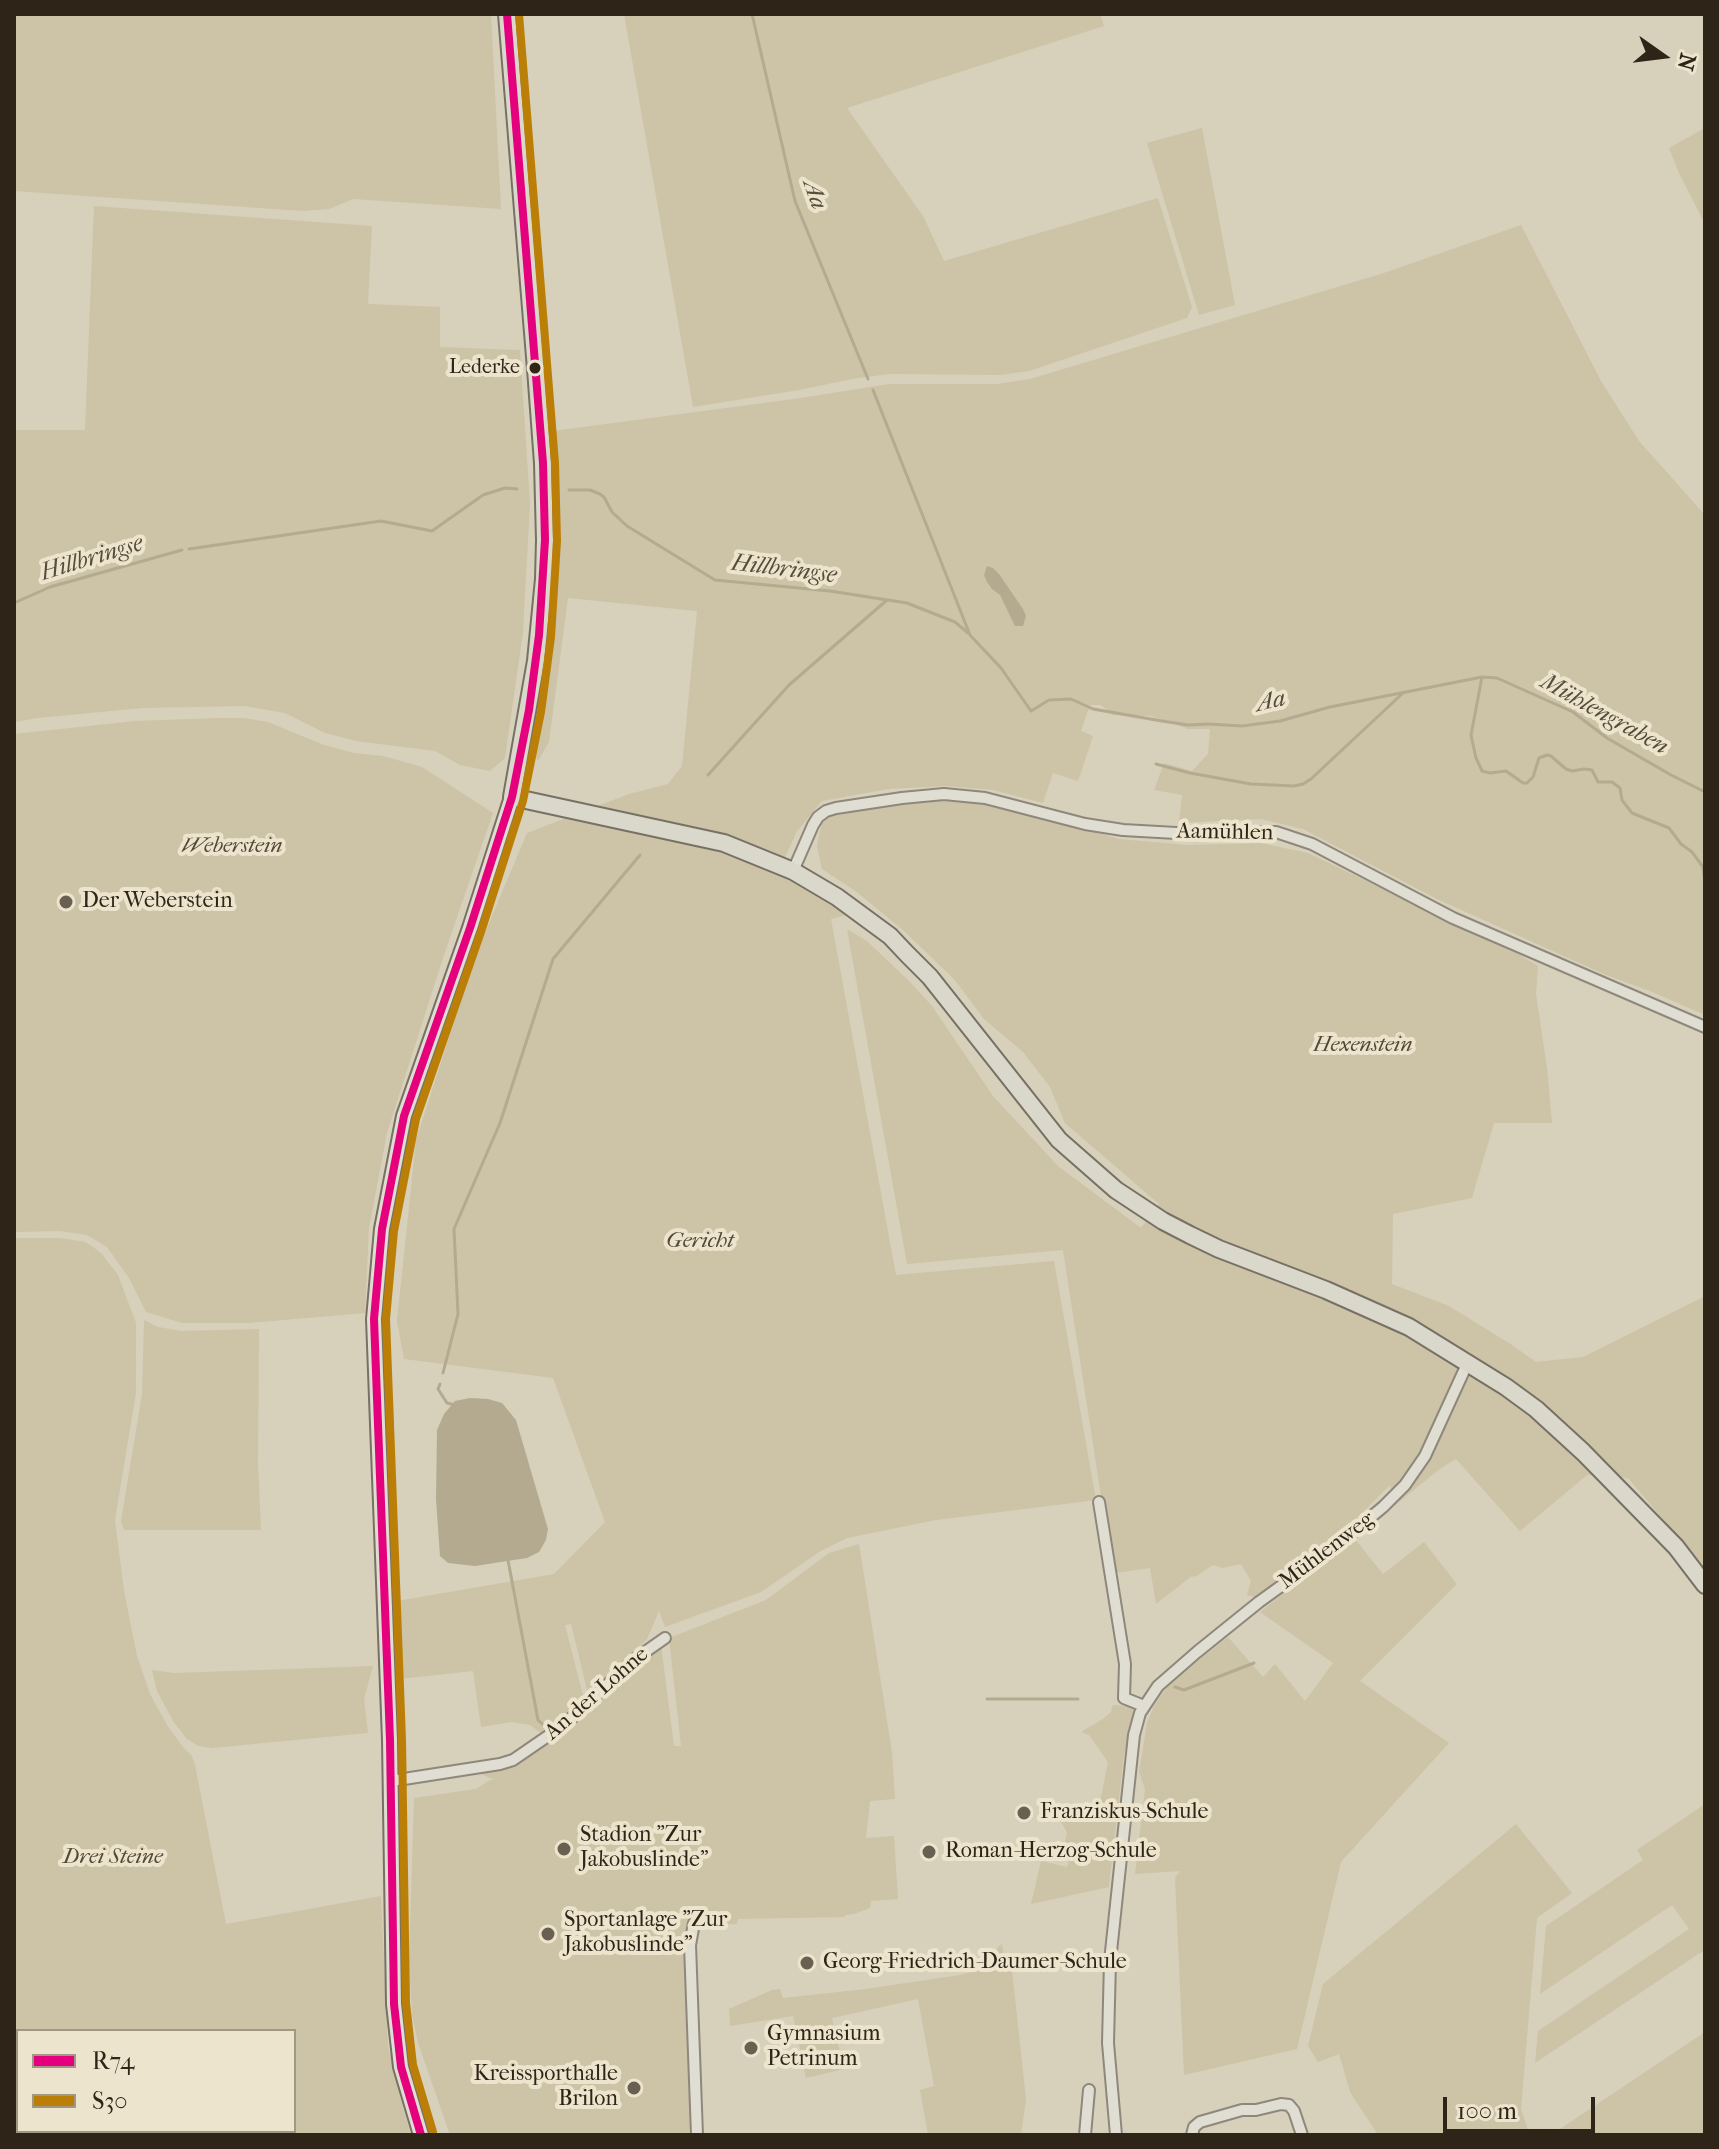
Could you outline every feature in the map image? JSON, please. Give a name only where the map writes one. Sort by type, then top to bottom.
[{"type":"main road","points":[[507,14],[543,463],[545,540],[536,661],[512,797],[724,843],[793,871],[837,897],[890,936],[930,977],[1059,1140],[1094,1172],[1132,1202],[1163,1221],[1219,1249],[1409,1327],[1506,1387],[1536,1409],[1583,1452],[1676,1547],[1705,1585]]},
{"type":"street","name":"Aamühlen","points":[[793,871],[813,825],[826,811],[944,794],[985,798],[1077,822],[1123,830],[1194,834],[1276,832],[1324,849],[1453,918],[1705,1027]]},
{"type":"street","points":[[421,2135],[405,2082],[397,2038],[393,1981],[391,1781],[374,1319],[382,1229],[404,1116],[512,797]]},
{"type":"street","name":"Mühlenweg","points":[[1116,2135],[1108,2043],[1110,1961],[1134,1735],[1144,1706],[1158,1686],[1197,1652],[1331,1550],[1405,1485],[1425,1456],[1468,1362]]},
{"type":"street","points":[[1099,1502],[1125,1664],[1124,1698],[1144,1706]]},
{"type":"street","name":"An der Lohne","points":[[391,1781],[513,1760],[564,1725],[635,1659],[665,1638]]},
{"type":"street","points":[[694,1923],[690,1945],[697,2135]]},
{"type":"street","points":[[1085,2135],[1089,2090]]},
{"type":"street","points":[[1192,2135],[1194,2127],[1200,2122],[1239,2111],[1285,2104],[1294,2111],[1302,2135]]},
{"type":"green space","points":[[14,14],[491,14],[501,209],[353,199],[329,209],[303,211],[14,191]]},
{"type":"green space","points":[[624,14],[1100,14],[1104,26],[847,108],[923,216],[944,261],[1158,198],[1192,307],[1187,318],[1029,371],[1000,375],[889,374],[693,407]]},
{"type":"green space","points":[[1202,128],[1235,305],[1199,315],[1147,143]]},
{"type":"green space","points":[[1705,128],[1705,224],[1669,148]]},
{"type":"green space","points":[[94,206],[372,226],[368,304],[440,307],[440,347],[520,350],[530,504],[523,632],[505,758],[490,771],[460,765],[435,751],[356,741],[325,733],[285,713],[244,706],[143,708],[14,722],[14,430],[85,430]]},
{"type":"green space","name":"Gericht","points":[[1521,225],[1601,381],[1639,441],[1705,515],[1705,1015],[1606,975],[1437,899],[1303,829],[1261,819],[1179,823],[1182,795],[1154,790],[1164,763],[1192,771],[1208,754],[1210,729],[1188,729],[1151,716],[1113,715],[1101,705],[1090,705],[1081,731],[1093,736],[1078,781],[1053,773],[1043,803],[993,790],[947,786],[889,789],[822,801],[797,831],[781,866],[849,914],[831,919],[896,1275],[1054,1261],[1096,1500],[936,1520],[847,1538],[819,1552],[761,1592],[665,1627],[659,1611],[647,1639],[588,1694],[571,1624],[565,1625],[585,1703],[542,1734],[530,1725],[511,1722],[481,1727],[473,1671],[399,1679],[397,1601],[554,1574],[605,1522],[553,1378],[404,1359],[397,1321],[416,1140],[476,954],[527,833],[629,794],[668,784],[682,766],[697,611],[568,598],[549,742],[538,761],[535,755],[551,629],[556,548],[553,431],[889,384],[997,384],[1030,379],[1384,273]]},
{"type":"green space","name":"Weberstein","points":[[219,718],[268,722],[324,745],[422,767],[493,813],[387,1133],[369,1228],[365,1313],[249,1323],[182,1323],[146,1312],[129,1278],[107,1247],[87,1235],[60,1231],[14,1232],[14,734],[135,721]]},
{"type":"green space","name":"Hexenstein","points":[[947,796],[991,801],[1119,839],[1188,845],[1260,843],[1308,853],[1538,966],[1536,994],[1552,1123],[1494,1123],[1472,1198],[1393,1214],[1392,1284],[1449,1306],[1536,1362],[1583,1357],[1705,1296],[1705,1569],[1628,1478],[1587,1475],[1520,1531],[1456,1459],[1395,1505],[1390,1485],[1348,1527],[1258,1598],[1247,1595],[1251,1581],[1241,1564],[1222,1568],[1213,1565],[1192,1576],[1156,1604],[1150,1568],[1115,1573],[1063,1250],[907,1264],[847,929],[867,941],[932,1006],[993,1096],[1058,1166],[1141,1228],[1159,1204],[1065,1123],[1050,1087],[1023,1052],[984,1019],[954,979],[903,930],[858,893],[822,869],[817,846],[822,821],[832,814],[889,802]]},
{"type":"green space","name":"Drei Steine","points":[[14,1238],[60,1238],[85,1242],[102,1254],[118,1275],[136,1323],[136,1393],[115,1520],[124,1591],[137,1656],[150,1694],[195,1765],[226,1924],[381,1896],[388,2046],[411,2135],[64,2133],[296,2133],[296,2029],[16,2029],[16,2066]]},
{"type":"green space","points":[[144,1320],[158,1327],[181,1331],[259,1329],[261,1530],[124,1530],[121,1521],[142,1394]]},
{"type":"green space","points":[[1354,1538],[1383,1574],[1424,1542],[1457,1584],[1360,1681],[1449,1743],[1341,1862],[1297,2049],[1184,2075],[1175,1878],[1180,1871],[1135,1874],[1145,1789],[1139,1772],[1147,1723],[1167,1687],[1228,1637],[1263,1677],[1275,1664],[1305,1701],[1333,1663],[1260,1612]]},
{"type":"green space","name":"Sportanlage \"Zur Jakobuslinde\"","points":[[859,1544],[892,1752],[895,1799],[870,1801],[866,1838],[894,1836],[898,1899],[871,1901],[870,1908],[845,1917],[738,1919],[737,1924],[700,1925],[689,1922],[685,1944],[690,2135],[450,2135],[418,2043],[412,2015],[409,1963],[414,1798],[476,1789],[495,1780],[474,1771],[511,1764],[581,1719],[608,1685],[661,1645],[674,1746],[681,1746],[669,1638],[766,1600],[829,1553]]},
{"type":"green space","points":[[373,1666],[364,1699],[368,1733],[212,1748],[198,1746],[186,1738],[157,1691],[152,1670],[175,1673]]},
{"type":"green space","points":[[1113,1705],[1130,1706],[1134,1716],[1124,1754],[1109,1887],[1031,1904],[1041,1861],[1067,1867],[1071,1853],[1063,1851],[1067,1833],[1061,1821],[1064,1810],[1097,1818],[1108,1762],[1089,1735],[1081,1732],[1103,1719],[1111,1712]]},
{"type":"green space","points":[[1705,1804],[1705,1953],[1703,1951],[1535,2063],[1538,2031],[1689,1929],[1672,1905],[1540,1994],[1546,1926],[1643,1860],[1637,1850]]},
{"type":"green space","points":[[1516,1824],[1572,1893],[1537,1918],[1521,2109],[1530,2135],[1378,2135],[1350,2092],[1339,2054],[1318,2062],[1308,2046],[1323,1984]]},
{"type":"green space","points":[[1002,1944],[1006,1970],[1012,1970],[1026,2099],[1021,2135],[928,2135],[920,2090],[934,2086],[918,1999],[832,2018],[844,2069],[806,2078],[793,2016],[730,2026],[729,2009],[772,1990],[780,1989],[783,1998],[960,1975],[992,1967],[998,1947]]},
{"type":"green space","points":[[1705,2032],[1705,2135],[1551,2135]]},
{"type":"shaded area","points":[[987,566],[999,574],[1023,609],[1026,616],[1023,626],[1015,626],[1000,595],[987,582],[984,575]]},
{"type":"shaded area","points":[[470,1398],[502,1403],[516,1420],[548,1529],[539,1552],[527,1558],[475,1566],[448,1563],[440,1556],[436,1499],[437,1430],[444,1414],[455,1401]]},
{"type":"waterway","name":"Aa","points":[[752,14],[795,201],[868,379]]},
{"type":"waterway","name":"Aa","points":[[873,390],[970,635],[1001,668],[1031,711],[1049,700],[1071,699],[1093,709],[1162,721],[1242,726],[1280,721],[1330,707],[1482,677],[1471,735],[1482,771],[1506,771],[1527,783],[1533,777],[1539,758],[1547,755],[1566,769],[1592,770],[1598,782],[1612,782],[1620,788],[1622,800],[1632,813],[1669,828],[1703,867],[1705,883]]},
{"type":"waterway","name":"Hillbringse","points":[[189,549],[381,521],[432,531],[483,495],[505,488],[517,489]]},
{"type":"waterway","name":"Hillbringse","points":[[569,490],[590,490],[600,494],[612,512],[627,526],[715,580],[830,591],[907,603],[955,622],[968,633]]},
{"type":"waterway","name":"Hillbringse","points":[[14,603],[50,587],[182,550]]},
{"type":"waterway","points":[[708,775],[789,685],[887,600]]},
{"type":"waterway","name":"Mühlengraben","points":[[1482,677],[1497,678],[1573,712],[1607,738],[1705,792]]},
{"type":"waterway","name":"Mühlengraben","points":[[1156,764],[1251,784],[1303,784],[1403,693]]},
{"type":"waterway","points":[[443,1373],[458,1314],[454,1229],[500,1123],[553,959],[640,855]]},
{"type":"waterway","points":[[440,1384],[438,1389],[447,1403],[455,1405]]},
{"type":"waterway","points":[[508,1560],[538,1720],[550,1731]]},
{"type":"waterway","points":[[1175,1687],[1184,1690],[1254,1663]]},
{"type":"waterway","points":[[987,1699],[1078,1699]]},
{"type":"transit line","name":"R74","points":[[421,2135],[401,2067],[394,2004],[390,1740],[374,1319],[382,1229],[404,1116],[512,797],[529,710],[539,635],[545,540],[543,463],[507,14]]},
{"type":"transit line","name":"S30","points":[[433,2132],[413,2065],[406,2003],[402,1740],[386,1319],[394,1231],[416,1119],[523,801],[541,712],[551,637],[557,541],[555,463],[519,14]]},
{"type":"place","name":"Lederke","points":[[535,368]]},
{"type":"place","name":"Der Weberstein","points":[[66,902]]},
{"type":"place","name":"Franziskus-Schule","points":[[1024,1813]]},
{"type":"place","name":"Stadion \"Zur Jakobuslinde\"","points":[[564,1849]]},
{"type":"place","name":"Roman-Herzog-Schule","points":[[929,1852]]},
{"type":"place","name":"Sportanlage \"Zur Jakobuslinde\"","points":[[548,1934]]},
{"type":"place","name":"Georg-Friedrich-Daumer-Schule","points":[[807,1963]]},
{"type":"place","name":"Gymnasium Petrinum","points":[[751,2048]]},
{"type":"place","name":"Kreissporthalle Brilon","points":[[634,2088]]}]
